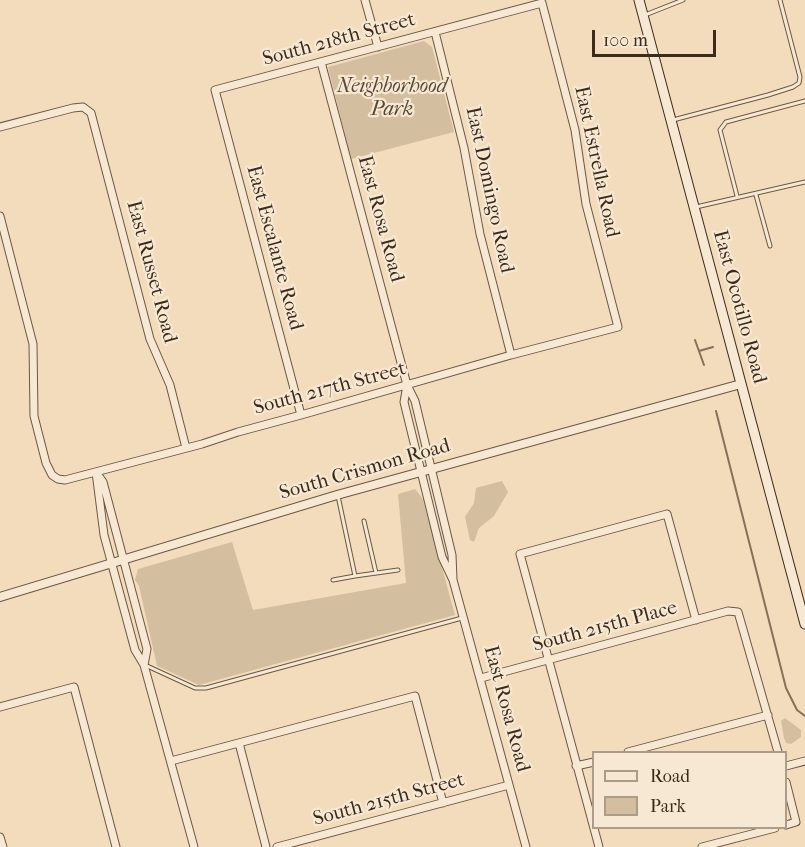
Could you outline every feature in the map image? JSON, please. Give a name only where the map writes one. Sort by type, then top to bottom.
[{"type":"main road","name":"East Ocotillo Road","points":[[639,0],[805,624]]},
{"type":"street","points":[[365,0],[378,47]]},
{"type":"street","name":"South 218th Street","points":[[215,90],[542,3]]},
{"type":"street","name":"East Estrella Road","points":[[542,3],[575,130],[586,204],[618,327]]},
{"type":"street","name":"East Domingo Road","points":[[435,32],[465,148],[480,234],[511,356]]},
{"type":"street","name":"East Rosa Road","points":[[321,62],[407,385],[415,401],[452,555],[453,580]]},
{"type":"street","name":"East Escalante Road","points":[[215,90],[301,415]]},
{"type":"street","name":"East Russet Road","points":[[0,127],[83,107],[92,113],[150,339],[170,385],[186,448]]},
{"type":"street","name":"South 217th Street","points":[[0,216],[33,344],[32,401],[46,463],[52,475],[65,480],[618,327]]},
{"type":"street","name":"South Crismon Road","points":[[0,597],[337,495],[741,384]]},
{"type":"street","name":"East Rosa Road","points":[[407,385],[404,402],[442,557],[453,580],[526,847]]},
{"type":"street","points":[[96,472],[103,482],[147,649],[144,665]]},
{"type":"street","points":[[96,472],[104,535],[111,562],[135,650],[144,665],[194,847]]},
{"type":"street","points":[[592,825],[520,554],[667,514],[696,620]]},
{"type":"street","name":"South 215th Place","points":[[481,678],[728,611],[738,612],[768,715]]},
{"type":"street","points":[[0,707],[74,687],[116,847]]},
{"type":"street","points":[[171,761],[415,696],[443,803]]},
{"type":"street","points":[[635,751],[768,715],[777,751]]},
{"type":"street","points":[[239,743],[266,847]]},
{"type":"street","points":[[787,766],[805,761]]},
{"type":"street","points":[[576,766],[592,762]]},
{"type":"street","name":"South 215th Street","points":[[277,847],[509,785]]},
{"type":"street","points":[[787,786],[796,822],[787,825]]},
{"type":"street","points":[[593,829],[598,847]]},
{"type":"street","points":[[702,847],[771,829]]},
{"type":"street","points":[[0,837],[3,847]]},
{"type":"lane","points":[[643,16],[683,0]]},
{"type":"lane","points":[[671,120],[768,95],[793,87],[798,82],[800,77],[780,0]]},
{"type":"lane","points":[[737,196],[720,130],[726,122],[805,101]]},
{"type":"lane","points":[[694,207],[737,196],[756,195],[805,182]]},
{"type":"lane","points":[[756,195],[770,246]]},
{"type":"lane","points":[[337,495],[355,576]]},
{"type":"lane","points":[[364,520],[376,573]]},
{"type":"lane","points":[[333,580],[398,570]]},
{"type":"lane","points":[[144,665],[195,688],[206,688],[464,618]]},
{"type":"green space","name":"Neighborhood Park","points":[[424,41],[432,47],[454,132],[351,159],[328,67]]},
{"type":"green space","points":[[502,481],[508,492],[494,516],[479,528],[474,542],[470,540],[465,517],[474,503],[476,488]]},
{"type":"green space","points":[[415,489],[423,499],[455,615],[199,685],[157,666],[139,586],[135,580],[138,569],[232,542],[253,610],[406,583],[398,494]]},
{"type":"green space","points":[[785,718],[801,730],[801,737],[791,744],[786,743],[784,738],[781,721]]},
{"type":"waterway","points":[[695,340],[704,365]]},
{"type":"waterway","points":[[699,351],[713,347]]},
{"type":"waterway","points":[[716,411],[786,688],[797,710],[805,716]]}]
